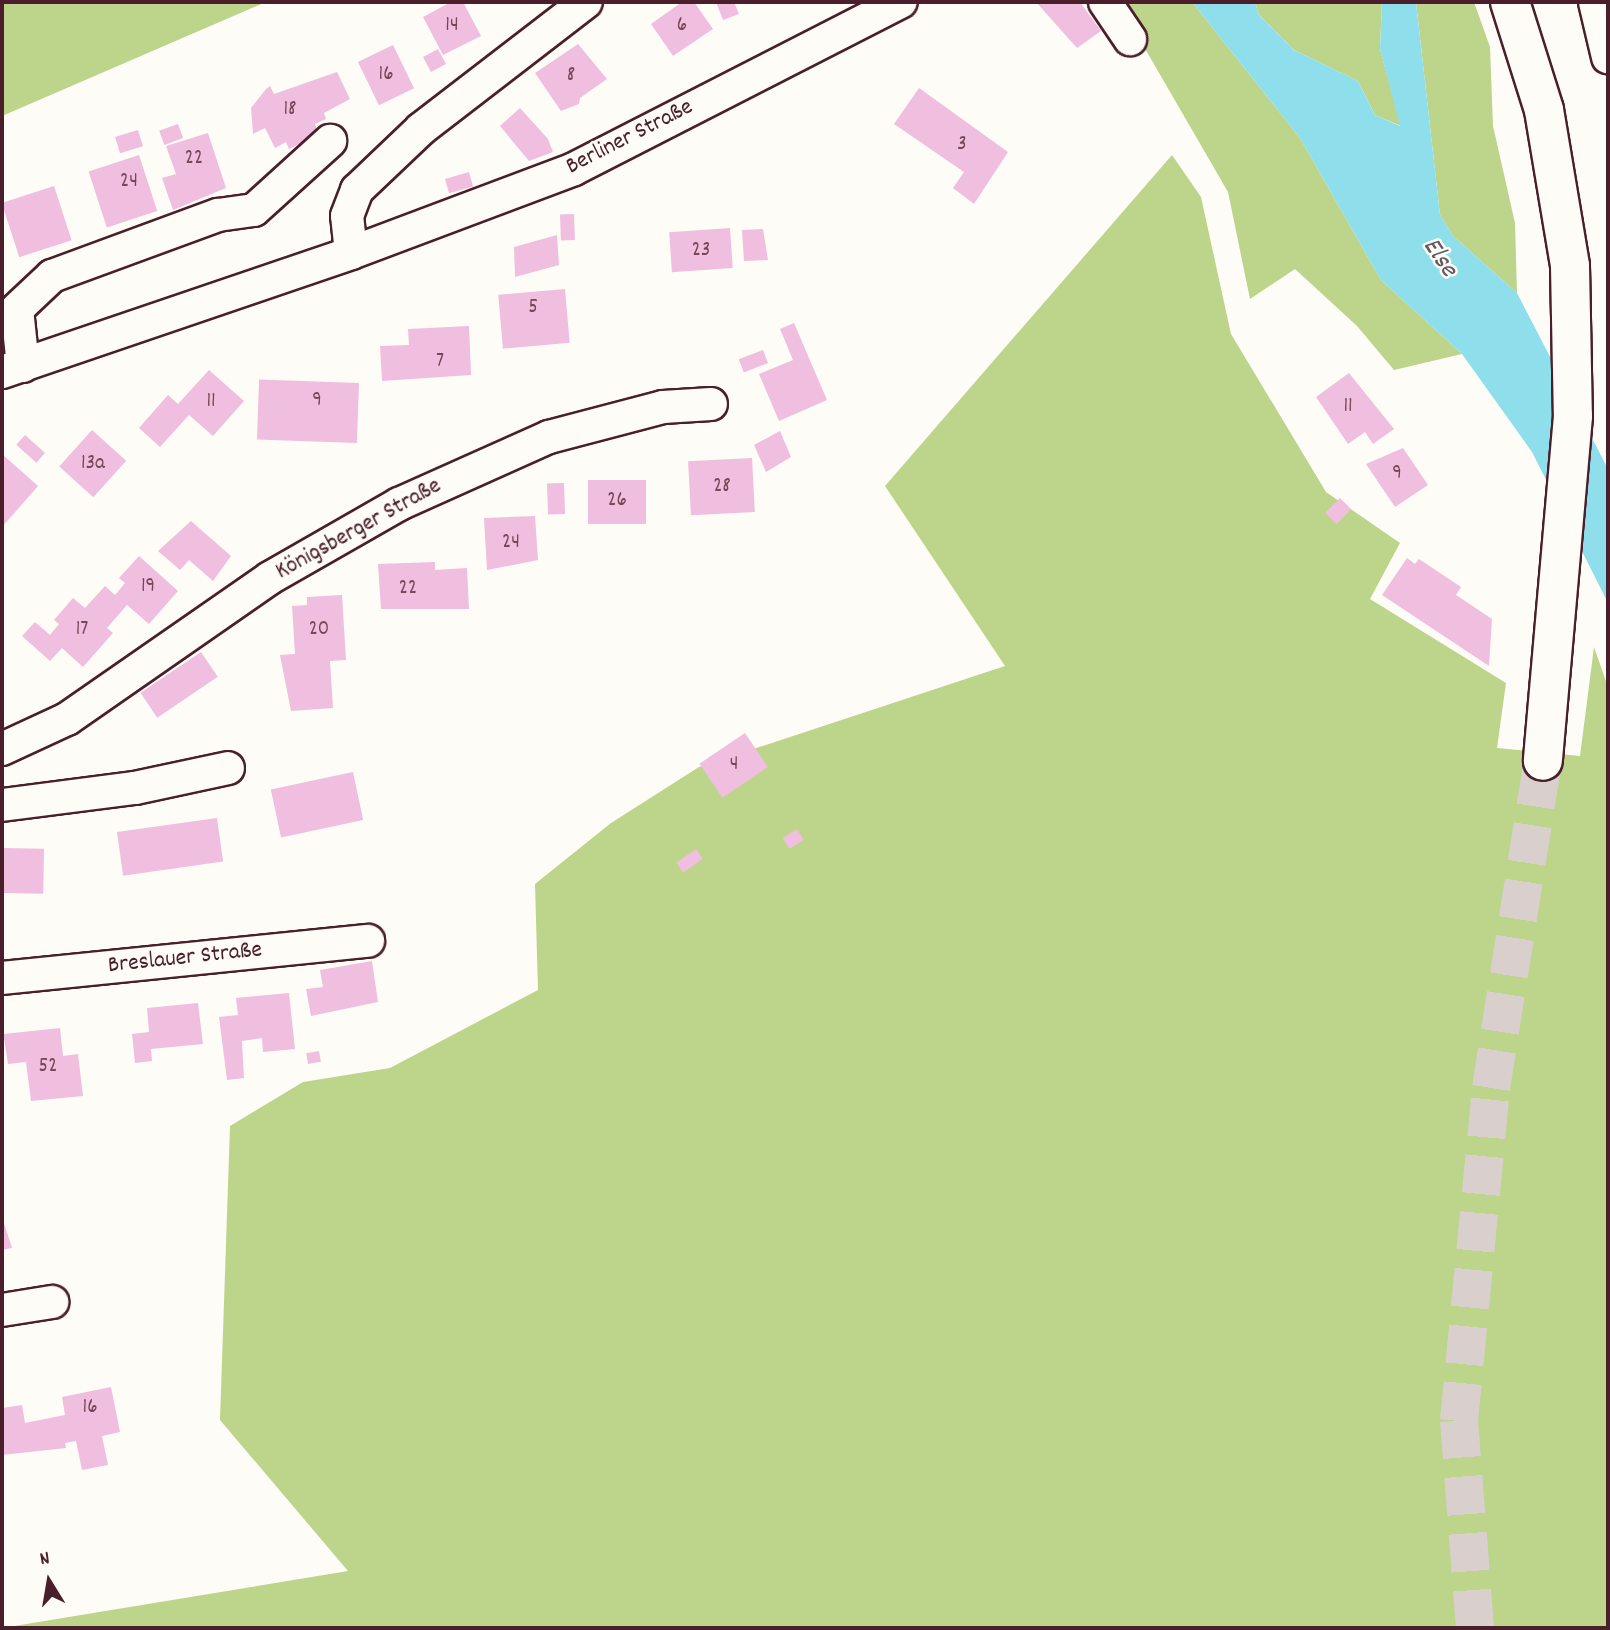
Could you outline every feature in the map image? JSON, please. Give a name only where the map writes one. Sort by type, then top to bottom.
[{"type":"main road","points":[[1510,2],[1544,110],[1570,266],[1573,416],[1543,761]]},
{"type":"street","points":[[351,253],[347,216],[357,190],[421,129],[586,2]]},
{"type":"street","name":"Berliner Straße","points":[[330,141],[254,210],[218,215],[51,276],[17,309],[13,369],[351,253],[574,169],[901,2]]},
{"type":"street","points":[[1105,2],[1130,39]]},
{"type":"street","points":[[1595,2],[1608,57]]},
{"type":"street","name":"Königsberger Straße","points":[[2,750],[67,719],[270,578],[399,504],[549,437],[663,407],[711,404]]},
{"type":"street","points":[[2,805],[135,788],[228,768]]},
{"type":"street","name":"Breslauer Straße","points":[[2,978],[368,941]]},
{"type":"street","points":[[2,1310],[52,1302]]},
{"type":"green space","points":[[2,2],[266,2],[2,116]]},
{"type":"green space","points":[[1118,2],[1192,2],[1300,138],[1381,280],[1462,354],[1394,370],[1357,326],[1295,269],[1250,299],[1228,192]]},
{"type":"green space","points":[[1255,2],[1382,2],[1380,49],[1401,126],[1375,115],[1358,81],[1294,50],[1259,15]]},
{"type":"green space","points":[[1416,2],[1474,2],[1490,47],[1493,126],[1515,223],[1517,293],[1453,236],[1440,215]]},
{"type":"green space","points":[[1172,155],[1201,197],[1231,334],[1326,492],[1400,543],[1370,599],[1506,683],[1497,748],[1580,756],[1594,647],[1608,687],[1608,1628],[2,1628],[348,1571],[220,1420],[230,1126],[303,1082],[390,1068],[538,990],[535,884],[611,823],[699,767],[1005,666],[885,486]]},
{"type":"water","name":"Else","points":[[1192,2],[1255,2],[1259,15],[1294,50],[1358,81],[1375,115],[1400,126],[1380,49],[1382,2],[1416,2],[1440,215],[1453,236],[1517,293],[1608,469],[1608,603],[1532,452],[1462,354],[1381,280],[1300,138]]},
{"type":"building","points":[[451,2],[463,2],[481,36],[443,55],[423,17]]},
{"type":"building","points":[[682,2],[694,2],[713,29],[673,56],[651,24]]},
{"type":"building","points":[[716,2],[734,2],[739,14],[723,20]]},
{"type":"building","points":[[1036,2],[1080,2],[1101,31],[1077,48]]},
{"type":"building","points":[[578,44],[607,79],[580,98],[579,104],[561,111],[535,73]]},
{"type":"building","points":[[393,45],[414,88],[379,105],[358,62]]},
{"type":"building","points":[[438,49],[446,64],[431,72],[423,57]]},
{"type":"building","points":[[337,72],[350,99],[324,113],[326,119],[315,124],[319,134],[289,149],[286,142],[275,148],[265,128],[253,134],[251,108],[270,86],[274,94]]},
{"type":"building","points":[[919,88],[1008,152],[974,204],[953,188],[964,172],[894,124]]},
{"type":"building","points":[[520,108],[548,139],[553,152],[529,161],[500,126]]},
{"type":"building","points":[[178,124],[183,138],[164,145],[159,131]]},
{"type":"building","points":[[138,130],[143,146],[120,153],[115,137]]},
{"type":"building","points":[[208,133],[226,188],[173,210],[162,178],[176,174],[166,146]]},
{"type":"building","points":[[139,155],[157,211],[107,227],[89,171]]},
{"type":"building","points":[[469,172],[473,186],[449,193],[445,179]]},
{"type":"building","points":[[54,186],[72,240],[19,257],[2,203]]},
{"type":"building","points":[[560,214],[574,214],[575,240],[561,240]]},
{"type":"building","points":[[730,228],[733,268],[672,272],[669,232]]},
{"type":"building","points":[[763,229],[768,260],[744,261],[742,230]]},
{"type":"building","points":[[557,235],[559,265],[515,277],[514,247]]},
{"type":"building","points":[[565,289],[570,343],[503,349],[498,295]]},
{"type":"building","points":[[794,323],[827,400],[779,421],[759,374],[793,360],[780,329]]},
{"type":"building","points":[[469,326],[471,375],[382,381],[380,346],[409,345],[408,329]]},
{"type":"building","points":[[763,350],[768,363],[744,372],[739,359]]},
{"type":"building","points":[[209,370],[244,401],[213,436],[189,415],[160,447],[139,428],[168,395],[178,404]]},
{"type":"building","points":[[1349,373],[1394,429],[1373,444],[1365,432],[1348,444],[1316,397]]},
{"type":"building","points":[[259,380],[359,383],[357,443],[257,439]]},
{"type":"building","points":[[92,430],[126,461],[93,497],[59,466]]},
{"type":"building","points":[[780,431],[791,457],[766,472],[754,445]]},
{"type":"building","points":[[25,435],[45,453],[36,463],[16,445]]},
{"type":"building","points":[[1403,448],[1428,485],[1395,507],[1366,464]]},
{"type":"building","points":[[2,454],[38,486],[2,527]]},
{"type":"building","points":[[752,458],[755,512],[691,515],[688,461]]},
{"type":"building","points":[[588,480],[646,480],[646,524],[588,524]]},
{"type":"building","points":[[564,483],[565,514],[548,515],[547,484]]},
{"type":"building","points":[[1340,498],[1351,509],[1336,524],[1325,513]]},
{"type":"building","points":[[535,516],[538,560],[487,570],[484,518]]},
{"type":"building","points":[[191,521],[231,556],[213,581],[189,560],[180,570],[158,551]]},
{"type":"building","points":[[139,556],[178,591],[149,624],[127,605],[107,628],[113,633],[83,667],[62,648],[50,661],[22,636],[35,622],[50,635],[59,624],[54,620],[73,598],[85,608],[105,586],[115,595],[125,583],[119,578]]},
{"type":"building","points":[[1407,558],[1415,564],[1419,559],[1461,587],[1456,595],[1492,619],[1489,666],[1382,595]]},
{"type":"building","points":[[435,562],[435,570],[467,568],[469,609],[381,609],[378,564]]},
{"type":"building","points":[[342,595],[346,660],[330,661],[333,708],[291,711],[280,655],[295,654],[292,606],[307,605],[307,597]]},
{"type":"building","points":[[201,652],[218,677],[157,718],[140,693]]},
{"type":"building","points":[[745,733],[768,767],[722,798],[699,764]]},
{"type":"building","points":[[353,772],[363,820],[281,837],[271,789]]},
{"type":"building","points":[[217,818],[223,862],[123,876],[117,832]]},
{"type":"building","points":[[797,829],[804,840],[789,849],[783,838]]},
{"type":"building","points":[[2,848],[44,849],[43,894],[2,893]]},
{"type":"building","points":[[696,849],[703,859],[683,873],[676,863]]},
{"type":"building","points":[[372,961],[378,1002],[311,1016],[306,989],[323,987],[320,970]]},
{"type":"building","points":[[289,993],[295,1049],[263,1052],[262,1038],[242,1041],[244,1078],[227,1080],[219,1017],[238,1015],[236,998]]},
{"type":"building","points":[[198,1003],[203,1044],[151,1049],[152,1061],[135,1063],[132,1034],[149,1032],[147,1008]]},
{"type":"building","points":[[2,1025],[4,1034],[60,1028],[63,1056],[78,1054],[83,1096],[31,1101],[26,1062],[8,1064]]},
{"type":"building","points":[[319,1051],[321,1062],[308,1064],[306,1053]]},
{"type":"building","points":[[2,1217],[12,1248],[2,1250]]},
{"type":"building","points":[[111,1387],[120,1432],[102,1436],[108,1465],[82,1470],[76,1441],[65,1443],[66,1448],[2,1455],[2,1408],[22,1405],[25,1423],[65,1415],[62,1397]]},
{"type":"tunnel","points":[[1475,1628],[1459,1421],[1491,1088],[1543,761]]}]
